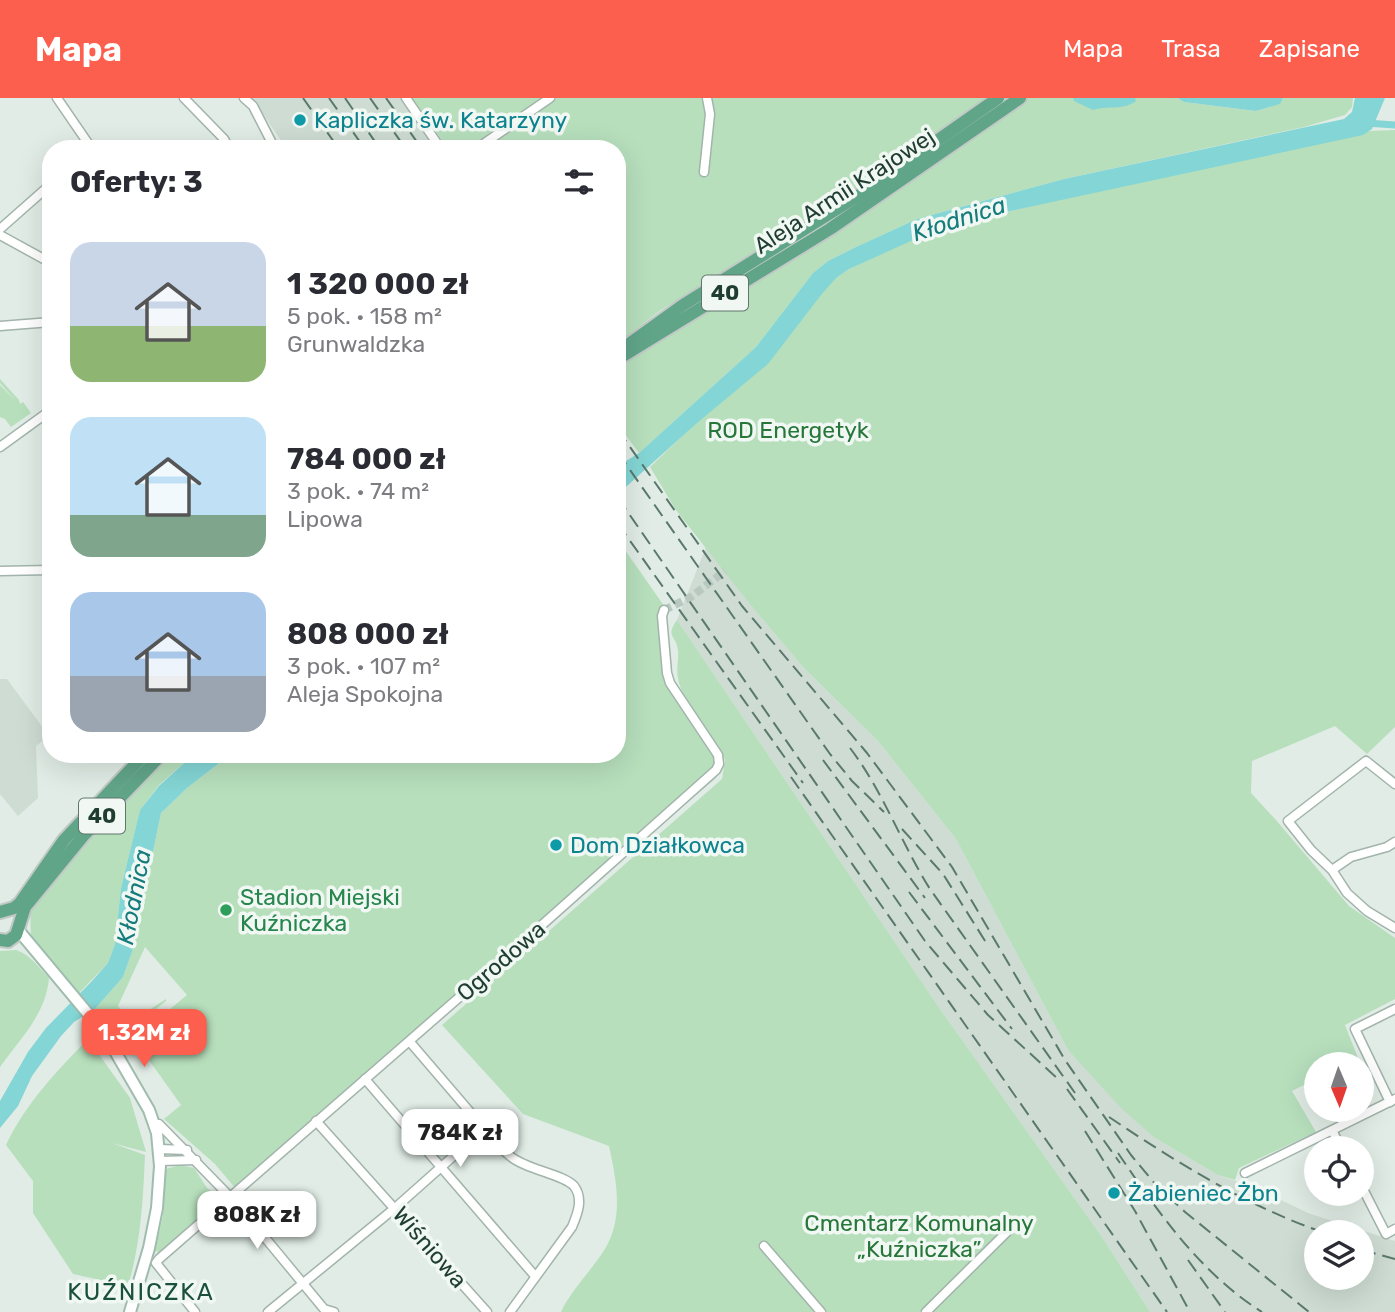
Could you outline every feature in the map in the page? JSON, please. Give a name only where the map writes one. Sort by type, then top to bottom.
[{"type":"main road","name":"Aleja Armii Krajowej","points":[[626,347],[672,312],[864,192],[998,98]]},
{"type":"main road","name":"Aleja Armii Krajowej","points":[[626,354],[830,229],[1020,98]]},
{"type":"main road","name":"40","points":[[2,911],[20,903],[64,840],[137,763]]},
{"type":"main road","name":"40","points":[[4,940],[19,926],[25,907],[85,835],[153,763]]},
{"type":"main road","name":"40","points":[[2,911],[14,914],[19,926]]},
{"type":"street","points":[[57,98],[86,140]]},
{"type":"street","points":[[184,98],[224,140]]},
{"type":"street","points":[[244,98],[253,106],[270,140]]},
{"type":"street","points":[[406,98],[435,140]]},
{"type":"street","points":[[489,140],[550,98]]},
{"type":"street","points":[[704,172],[710,114],[707,98]]},
{"type":"street","points":[[0,229],[42,192]]},
{"type":"street","points":[[0,235],[42,258]]},
{"type":"street","points":[[0,326],[42,323]]},
{"type":"street","points":[[0,447],[42,417]]},
{"type":"street","points":[[0,571],[42,570]]},
{"type":"street","name":"Ogrodowa","points":[[195,1312],[156,1263],[716,770],[718,755],[670,684],[663,613]]},
{"type":"street","points":[[1395,783],[1366,761],[1289,821],[1311,850],[1332,870],[1346,893],[1395,929]]},
{"type":"street","points":[[1332,870],[1351,858],[1392,847]]},
{"type":"street","points":[[19,926],[36,954],[99,1026],[141,1095],[155,1125],[160,1161],[153,1230],[130,1312]]},
{"type":"street","points":[[4,940],[16,942],[36,954]]},
{"type":"street","points":[[1245,1173],[1392,1101],[1355,1029],[1395,1009]]},
{"type":"street","points":[[410,1042],[510,1157],[524,1166],[566,1180],[574,1187],[579,1198],[578,1212],[572,1227],[510,1312]]},
{"type":"street","points":[[365,1080],[535,1276]]},
{"type":"street","name":"Wiśniowa","points":[[316,1121],[487,1312]]},
{"type":"street","points":[[155,1125],[159,1125],[187,1150],[324,1310],[334,1312]]},
{"type":"street","points":[[268,1312],[395,1208],[484,1129]]},
{"type":"street","points":[[1333,1132],[1335,1136]]},
{"type":"street","points":[[159,1149],[187,1150]]},
{"type":"street","points":[[160,1161],[196,1160]]},
{"type":"street","points":[[1372,1206],[1386,1234],[1395,1229]]},
{"type":"street","points":[[926,1312],[1011,1228]]},
{"type":"street","points":[[764,1246],[821,1312]]},
{"type":"shaded area","points":[[246,98],[402,98],[432,140],[281,140],[263,114]]},
{"type":"shaded area","points":[[706,547],[803,667],[878,741],[956,839],[1068,1050],[1155,1138],[1218,1175],[1256,1188],[1308,1213],[1330,1220],[1304,1220],[1304,1290],[1374,1290],[1374,1234],[1395,1241],[1395,1312],[1150,1312],[1102,1237],[940,1009],[677,620]]},
{"type":"shaded area","points":[[0,679],[7,679],[42,726],[42,741],[36,746],[38,798],[18,816],[0,794]]},
{"type":"green space","points":[[412,98],[988,98],[844,197],[661,310],[626,337],[626,140],[442,140]]},
{"type":"green space","points":[[1025,98],[1178,98],[1184,102],[1256,111],[1279,104],[1283,98],[1353,98],[1352,107],[1345,115],[1304,127],[1064,179],[917,219],[856,247],[828,261],[813,273],[756,347],[639,453],[626,436],[626,363]]},
{"type":"green space","name":"ROD Energetyk","points":[[1395,130],[1395,727],[1367,754],[1335,726],[1252,761],[1251,793],[1349,906],[1395,938],[1395,999],[1345,1025],[1356,1052],[1304,1052],[1304,1085],[1292,1091],[1304,1112],[1304,1122],[1310,1122],[1316,1132],[1239,1168],[1235,1180],[1218,1175],[1155,1138],[1122,1109],[1068,1050],[956,839],[878,741],[803,667],[748,602],[676,510],[650,467],[724,396],[825,285],[849,269],[905,242],[1034,205],[1369,131]]},
{"type":"green space","points":[[0,379],[31,413],[11,427],[0,417],[0,385],[15,400],[0,383]]},
{"type":"green space","points":[[626,551],[669,613],[665,619],[668,684],[676,700],[710,743],[718,766],[716,778],[236,1189],[215,1164],[164,1119],[181,1105],[134,1039],[187,995],[145,947],[118,1006],[131,1022],[166,1001],[125,1034],[115,1034],[95,1009],[123,977],[133,949],[161,813],[219,763],[626,763]]},
{"type":"green space","name":"Cmentarz Komunalny „Kuźniczka”","points":[[677,620],[940,1009],[1102,1237],[1150,1312],[561,1312],[601,1255],[614,1229],[617,1202],[609,1146],[523,1114],[442,1025],[722,779],[725,760],[721,750],[680,687],[677,675],[678,650],[672,633]]},
{"type":"green space","points":[[161,763],[184,763],[159,785],[140,810],[121,888],[115,944],[108,963],[78,994],[31,938],[30,907],[109,817]]},
{"type":"green space","points":[[16,950],[30,958],[49,978],[47,991],[37,1015],[0,1067],[0,951]]},
{"type":"green space","points":[[88,1039],[130,1098],[146,1152],[112,1143],[145,1155],[139,1237],[128,1286],[73,1274],[33,1213],[33,1181],[6,1145],[32,1102]]},
{"type":"green space","points":[[180,1165],[194,1168],[207,1188],[214,1193],[210,1199],[219,1204],[162,1253],[155,1251],[163,1216],[166,1169]]},
{"type":"water","points":[[1073,98],[1135,98],[1136,101],[1126,106],[1093,110]]},
{"type":"water","points":[[1178,98],[1283,98],[1280,104],[1256,111],[1184,102]]},
{"type":"water","name":"Kłodnica","points":[[1355,98],[1385,98],[1372,129],[1363,135],[1006,212],[922,236],[849,269],[836,278],[821,295],[768,364],[626,487],[626,461],[639,453],[756,347],[813,273],[828,261],[917,219],[1064,179],[1344,119],[1352,112]]},
{"type":"water","name":"Kłodnica","points":[[184,763],[219,763],[161,813],[133,949],[123,977],[95,1009],[74,1022],[61,1036],[32,1076],[18,1106],[0,1128],[0,1101],[28,1052],[46,1028],[108,963],[115,944],[121,888],[140,810],[159,786]]},
{"type":"waterway","points":[[1366,123],[1395,125]]},
{"type":"tunnel","points":[[664,610],[691,597],[725,571]]},
{"type":"railway","points":[[303,98],[333,140]]},
{"type":"railway","points":[[329,98],[359,140]]},
{"type":"railway","points":[[345,98],[374,140]]},
{"type":"railway","points":[[370,98],[400,140]]},
{"type":"railway","points":[[386,98],[416,140]]},
{"type":"railway","points":[[626,441],[742,606],[867,753],[952,867],[1065,1060],[1131,1155],[1156,1185],[1185,1212],[1309,1312]]},
{"type":"railway","points":[[626,464],[830,754],[852,781],[884,812]]},
{"type":"railway","points":[[626,510],[925,941],[988,1015],[1058,1079]]},
{"type":"railway","points":[[626,535],[803,783]]},
{"type":"railway","points":[[850,748],[872,782],[930,889],[1075,1093]]},
{"type":"railway","points":[[823,760],[925,898]]},
{"type":"railway","points":[[791,777],[1167,1312]]},
{"type":"railway","points":[[902,829],[943,874],[987,944]]},
{"type":"railway","points":[[909,892],[1012,1029]]},
{"type":"railway","points":[[1067,1089],[1120,1163]]},
{"type":"railway","points":[[1109,1117],[1238,1196],[1304,1225]]},
{"type":"railway","points":[[1085,1131],[1135,1211],[1190,1312]]},
{"type":"railway","points":[[1118,1153],[1165,1219],[1200,1260],[1219,1279],[1262,1312]]},
{"type":"railway","points":[[1374,1253],[1395,1259]]},
{"type":"railway","points":[[1188,1260],[1225,1312]]},
{"type":"place","name":"Kapliczka św. Katarzyny","points":[[300,120]]},
{"type":"place","name":"Dom Działkowca","points":[[556,845]]},
{"type":"place","name":"Stadion Miejski Kuźniczka","points":[[226,910]]},
{"type":"place","name":"Żabieniec Żbn","points":[[1114,1193]]},
{"type":"district","name":"KUŹNICZKA","points":[[141,1292]]}]
